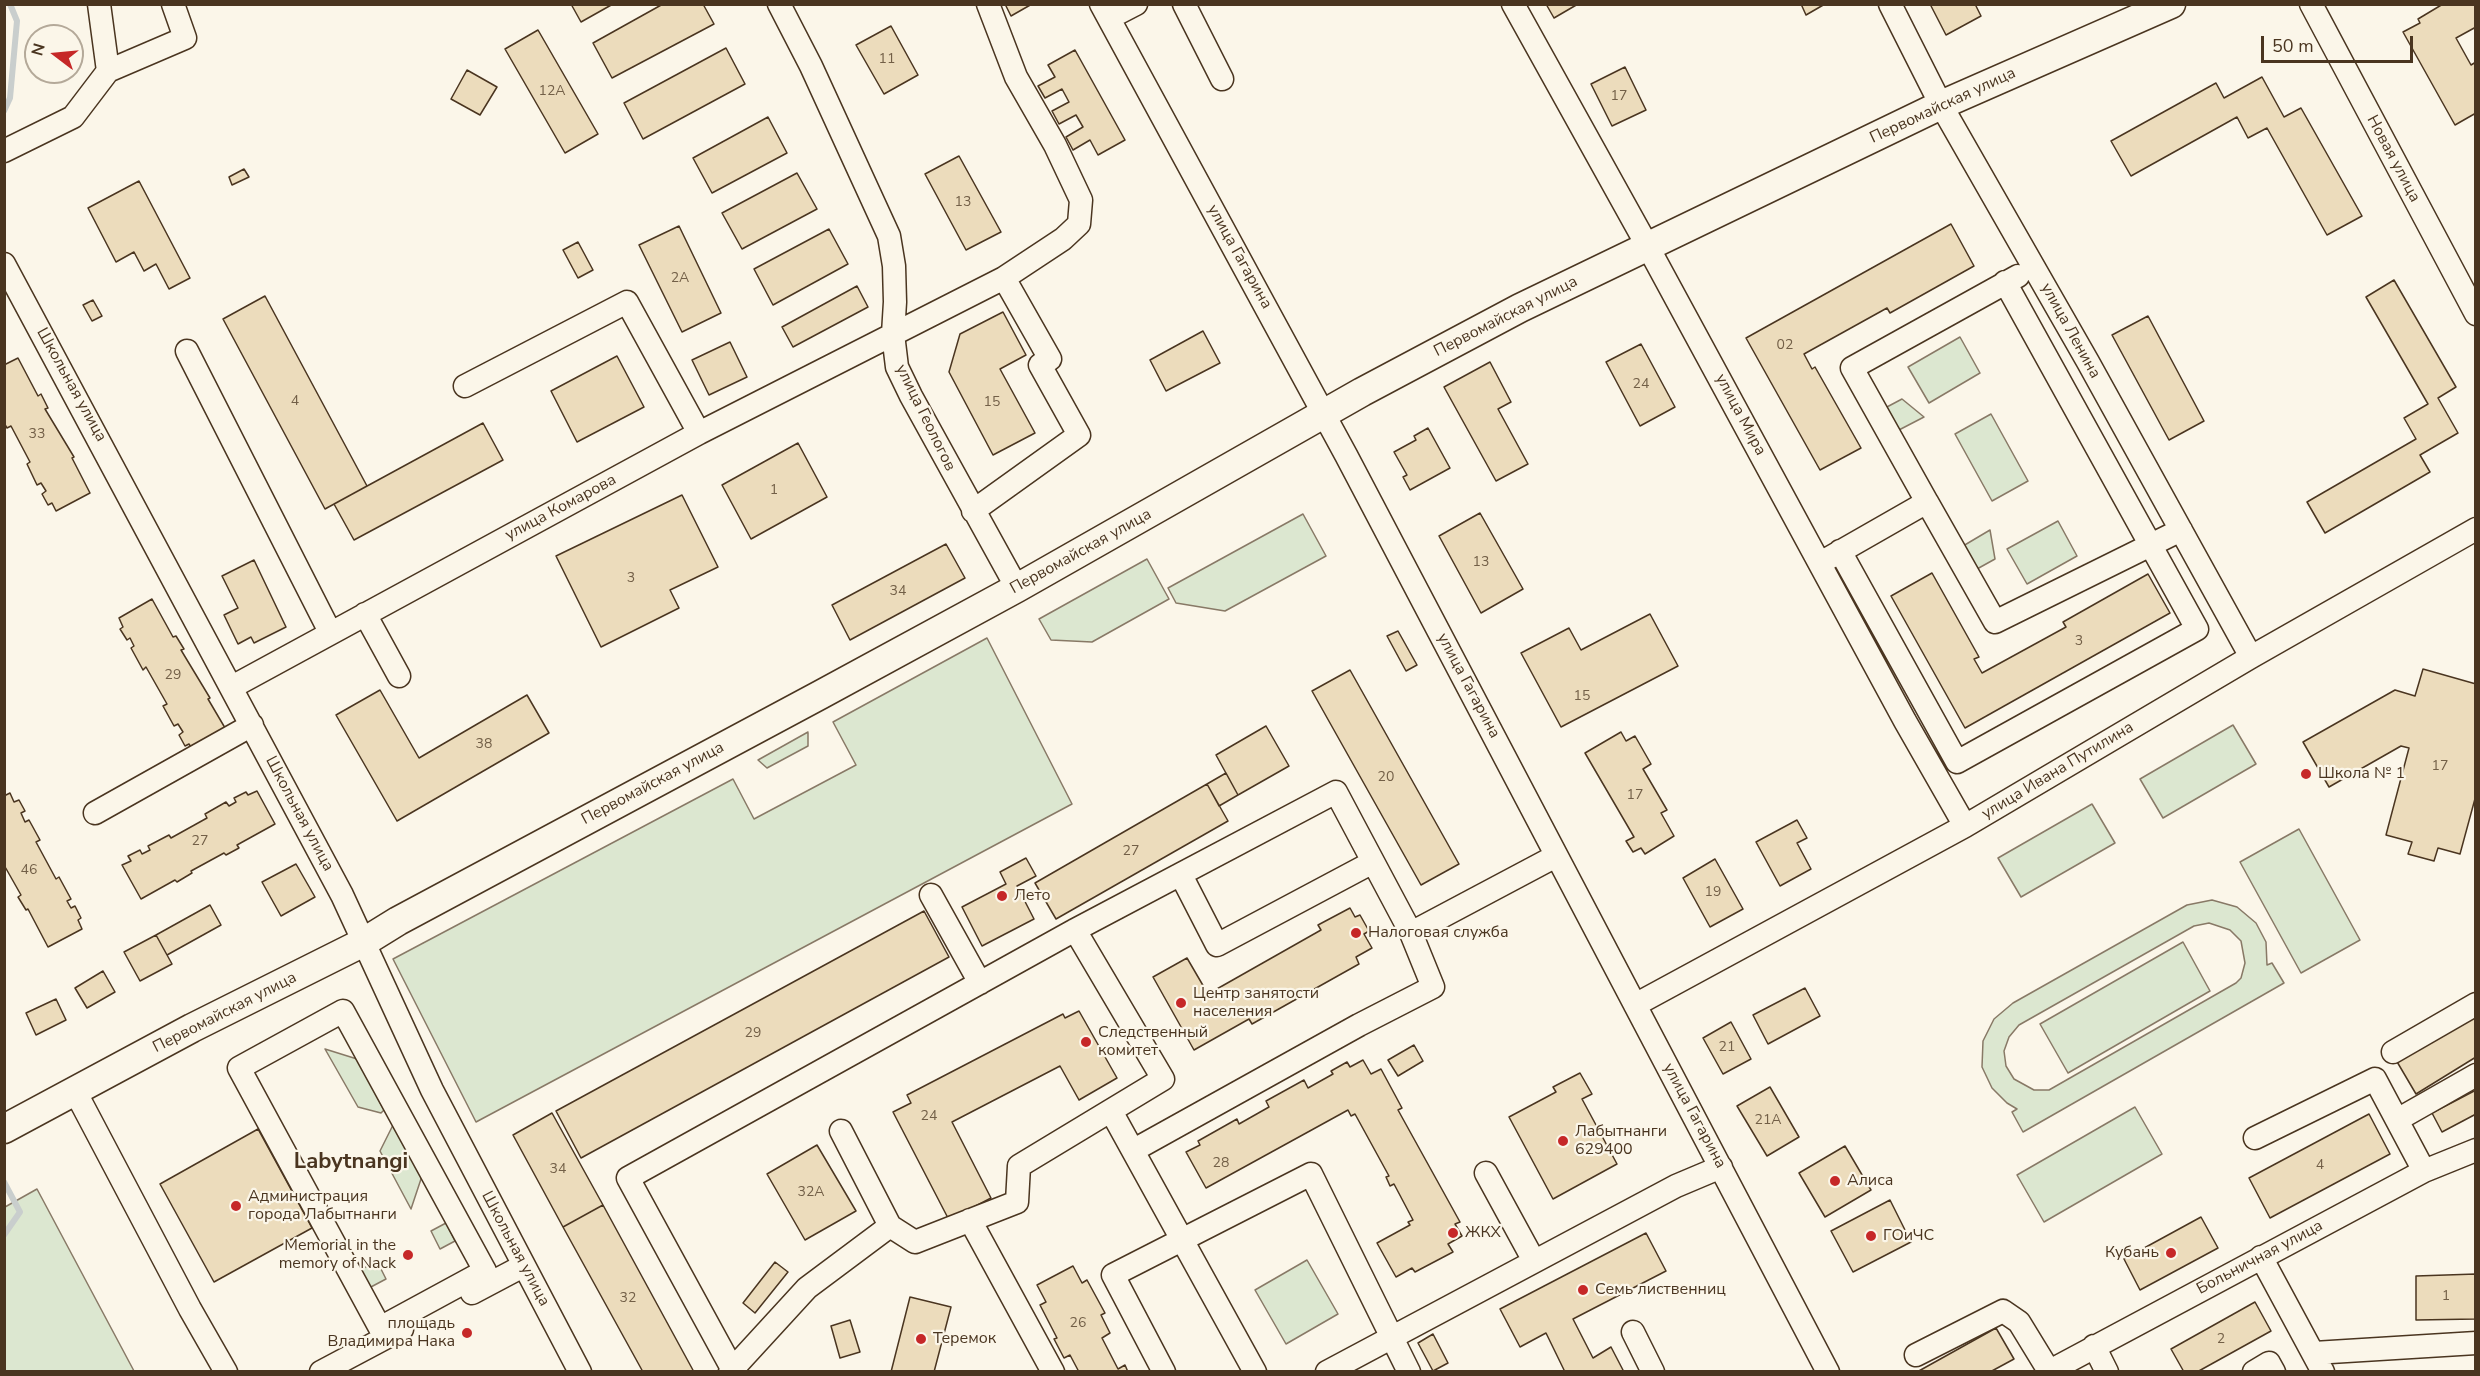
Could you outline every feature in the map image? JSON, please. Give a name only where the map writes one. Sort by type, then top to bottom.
[{"type":"main road","name":"Первомайская улица","points":[[4,1129],[192,1028],[364,942],[398,921],[1017,588],[1324,414],[1520,308],[1941,105],[2171,4]]},
{"type":"street","points":[[99,4],[108,71]]},
{"type":"street","points":[[4,151],[73,117],[108,71],[185,38],[173,4]]},
{"type":"street","name":"улица Геологов","points":[[779,4],[812,66],[890,236],[895,293],[892,334],[897,367],[973,511],[1017,588]]},
{"type":"street","name":"улица Комарова","points":[[232,687],[699,433],[1004,278],[1063,239],[1079,224],[1081,200],[1056,145],[1016,77],[988,4]]},
{"type":"street","points":[[1105,11],[1136,4]]},
{"type":"street","points":[[1184,4],[1222,79]]},
{"type":"street","name":"улица Мира","points":[[1513,4],[1648,247],[1905,721],[1965,826]]},
{"type":"street","name":"улица Ленина","points":[[1890,4],[1941,105],[2251,657]]},
{"type":"street","name":"Новая улица","points":[[2311,4],[2475,314]]},
{"type":"street","name":"улица Гагарина","points":[[1105,11],[1324,414],[1828,1371]]},
{"type":"street","name":"Школьная улица","points":[[4,264],[342,895],[432,1090],[580,1371]]},
{"type":"street","points":[[2034,267],[1852,368],[1995,622],[2181,530]]},
{"type":"street","points":[[973,511],[1079,435],[1040,365],[1050,359],[1004,278]]},
{"type":"street","points":[[1840,551],[1957,762],[2197,629],[2006,282]]},
{"type":"street","points":[[465,386],[627,302],[699,433]]},
{"type":"street","points":[[187,351],[330,632]]},
{"type":"street","points":[[1819,563],[1928,502]]},
{"type":"street","name":"улица Ивана Путилина","points":[[1635,1005],[1965,826],[2251,657],[2475,529]]},
{"type":"street","points":[[365,614],[399,676]]},
{"type":"street","points":[[95,813],[252,724]]},
{"type":"street","points":[[891,1226],[807,1288],[732,1371],[628,1178],[1075,930],[1336,792],[1411,933],[1433,987],[1359,1025],[1134,1150]]},
{"type":"street","points":[[1411,933],[1556,856]]},
{"type":"street","points":[[1180,875],[1217,945],[1373,862]]},
{"type":"street","points":[[931,895],[980,983]]},
{"type":"street","points":[[841,1131],[891,1226],[915,1242],[1017,1202],[1019,1166],[1163,1079],[1075,930]]},
{"type":"street","points":[[2393,1052],[2475,1004]]},
{"type":"street","points":[[343,1011],[485,1271],[380,1328],[239,1068],[343,1011]]},
{"type":"street","points":[[2397,1120],[2475,1075]]},
{"type":"street","points":[[2255,1138],[2375,1079],[2424,1171]]},
{"type":"street","points":[[75,1091],[190,1309],[226,1371]]},
{"type":"street","points":[[1111,1111],[1255,1371]]},
{"type":"street","name":"Больничная улица","points":[[2048,1371],[2424,1171],[2475,1150]]},
{"type":"street","points":[[1327,1371],[1676,1186],[1721,1167]]},
{"type":"street","points":[[1486,1173],[1534,1261]]},
{"type":"street","points":[[1164,1371],[1113,1275],[1311,1174],[1409,1371]]},
{"type":"street","points":[[970,1220],[1053,1371]]},
{"type":"street","points":[[2260,1257],[2319,1362],[2475,1343]]},
{"type":"street","points":[[321,1371],[524,1266]]},
{"type":"street","points":[[1916,1355],[2004,1311],[2019,1322],[2048,1371]]},
{"type":"street","points":[[1633,1332],[1653,1371]]},
{"type":"street","points":[[2094,1346],[2107,1371]]},
{"type":"street","points":[[2254,1371],[2269,1363],[2274,1371]]},
{"type":"green space","points":[[1960,337],[1980,373],[1929,403],[1908,367]]},
{"type":"green space","points":[[1902,399],[1924,417],[1897,431],[1885,408]]},
{"type":"green space","points":[[1991,414],[2028,481],[1992,501],[1955,434]]},
{"type":"green space","points":[[1303,514],[1326,556],[1225,611],[1176,603],[1168,588]]},
{"type":"green space","points":[[2058,521],[2077,556],[2027,584],[2007,549]]},
{"type":"green space","points":[[1990,530],[1995,559],[1977,569],[1963,546]]},
{"type":"green space","points":[[1147,559],[1169,599],[1092,642],[1051,640],[1039,619]]},
{"type":"green space","points":[[987,638],[1072,804],[476,1122],[393,959],[733,779],[754,819],[856,765],[833,722]]},
{"type":"green space","points":[[2233,725],[2256,764],[2163,818],[2140,779]]},
{"type":"green space","points":[[808,732],[808,746],[767,768],[758,760]]},
{"type":"green space","points":[[2092,804],[2115,843],[2021,897],[1998,858]]},
{"type":"green space","points":[[2299,829],[2360,940],[2301,973],[2240,862]]},
{"type":"green space","points":[[2212,900],[2237,907],[2256,923],[2266,942],[2267,965],[2272,963],[2284,983],[2023,1132],[2012,1112],[2017,1109],[2007,1103],[1992,1088],[1982,1067],[1983,1041],[1994,1019],[2013,1003],[2187,905]],"holes":[[[2209,923],[2230,930],[2241,941],[2245,963],[2241,978],[2236,983],[2049,1090],[2034,1090],[2014,1079],[2006,1066],[2004,1051],[2009,1037],[2019,1025],[2194,926]]]},
{"type":"green space","points":[[2183,942],[2210,991],[2068,1073],[2040,1024]]},
{"type":"green space","points":[[325,1049],[357,1059],[384,1110],[381,1113],[358,1107]]},
{"type":"green space","points":[[2135,1107],[2162,1154],[2044,1222],[2017,1175]]},
{"type":"green space","points":[[393,1125],[422,1176],[411,1209],[380,1151]]},
{"type":"green space","points":[[37,1189],[134,1371],[5,1371],[5,1207]]},
{"type":"green space","points":[[446,1223],[455,1241],[440,1249],[431,1231]]},
{"type":"green space","points":[[1307,1260],[1338,1314],[1286,1344],[1255,1290]]},
{"type":"green space","points":[[377,1261],[386,1279],[369,1288],[360,1270]]},
{"type":"building","points":[[571,4],[613,4],[581,22]]},
{"type":"building","points":[[663,4],[703,4],[714,24],[612,78],[593,43]]},
{"type":"building","points":[[1005,4],[1032,4],[1011,16]]},
{"type":"building","points":[[1546,4],[1578,4],[1554,18]]},
{"type":"building","points":[[1801,4],[1825,4],[1806,15]]},
{"type":"building","points":[[1930,4],[1975,4],[1981,16],[1946,35]]},
{"type":"building","points":[[2443,4],[2476,4],[2476,27],[2456,38],[2471,65],[2476,62],[2476,113],[2455,125],[2403,32],[2420,23],[2418,19]]},
{"type":"building","points":[[891,26],[918,75],[884,94],[856,45]]},
{"type":"building","points":[[538,30],[598,134],[565,153],[505,49]]},
{"type":"building","points":[[726,48],[745,84],[643,139],[624,103]]},
{"type":"building","points":[[1075,50],[1125,140],[1098,155],[1090,140],[1073,150],[1066,137],[1083,127],[1076,115],[1059,124],[1052,111],[1069,102],[1062,89],[1045,98],[1038,86],[1055,77],[1048,65]]},
{"type":"building","points":[[1625,67],[1646,110],[1612,126],[1591,84]]},
{"type":"building","points":[[467,70],[497,87],[480,115],[451,99]]},
{"type":"building","points":[[2262,77],[2284,117],[2301,108],[2362,216],[2327,235],[2267,128],[2248,138],[2237,117],[2131,176],[2111,141],[2216,83],[2224,98]]},
{"type":"building","points":[[768,117],[787,153],[712,193],[693,158]]},
{"type":"building","points":[[959,156],[1001,232],[966,250],[925,174]]},
{"type":"building","points":[[244,169],[249,177],[232,185],[229,177]]},
{"type":"building","points":[[797,173],[817,209],[742,249],[722,213]]},
{"type":"building","points":[[139,181],[190,278],[169,289],[156,264],[144,271],[134,252],[116,262],[88,208]]},
{"type":"building","points":[[1951,224],[1974,266],[1890,313],[1887,308],[1804,354],[1812,369],[1815,367],[1861,448],[1820,470],[1746,338]]},
{"type":"building","points":[[679,226],[721,313],[682,332],[639,245]]},
{"type":"building","points":[[829,229],[848,264],[773,305],[754,269]]},
{"type":"building","points":[[578,242],[593,270],[578,278],[563,250]]},
{"type":"building","points":[[2394,280],[2456,387],[2438,398],[2458,433],[2420,455],[2430,472],[2325,533],[2307,502],[2416,439],[2404,418],[2428,404],[2366,297]]},
{"type":"building","points":[[857,286],[868,307],[793,347],[782,327]]},
{"type":"building","points":[[265,296],[367,486],[325,509],[223,319]]},
{"type":"building","points":[[93,300],[102,316],[92,321],[83,305]]},
{"type":"building","points":[[1003,312],[1026,355],[1000,369],[1035,433],[993,455],[949,372],[960,334]]},
{"type":"building","points":[[2148,316],[2204,421],[2169,440],[2112,335]]},
{"type":"building","points":[[1203,331],[1220,363],[1166,391],[1150,360]]},
{"type":"building","points":[[730,342],[747,377],[709,395],[692,360]]},
{"type":"building","points":[[1641,344],[1675,407],[1640,426],[1606,362]]},
{"type":"building","points":[[617,356],[644,407],[577,442],[551,391]]},
{"type":"building","points":[[18,358],[38,396],[41,394],[48,408],[45,409],[74,457],[72,458],[90,493],[56,511],[52,503],[48,505],[42,494],[46,491],[41,483],[37,485],[27,464],[30,462],[11,426],[7,428],[4,423],[4,365]]},
{"type":"building","points":[[1490,362],[1511,402],[1498,409],[1528,464],[1496,481],[1444,387]]},
{"type":"building","points":[[483,423],[503,460],[354,540],[334,504]]},
{"type":"building","points":[[1428,428],[1450,468],[1410,490],[1403,477],[1407,475],[1394,452],[1416,440],[1414,436]]},
{"type":"building","points":[[798,443],[827,497],[751,539],[722,485]]},
{"type":"building","points":[[682,495],[718,567],[670,590],[679,608],[601,647],[556,556]]},
{"type":"building","points":[[1480,513],[1523,589],[1481,613],[1439,536]]},
{"type":"building","points":[[946,544],[965,578],[850,640],[832,605]]},
{"type":"building","points":[[254,560],[286,627],[254,643],[251,637],[238,644],[224,615],[238,608],[222,576]]},
{"type":"building","points":[[1932,573],[1979,657],[1974,659],[1982,673],[2066,627],[2063,622],[2148,574],[2170,613],[1965,728],[1891,596]]},
{"type":"building","points":[[152,599],[173,637],[176,636],[184,649],[181,650],[228,733],[194,752],[189,744],[185,746],[179,735],[183,732],[178,724],[174,726],[163,706],[167,704],[146,667],[143,670],[131,648],[134,646],[130,638],[127,640],[120,629],[123,627],[119,618]]},
{"type":"building","points":[[1650,614],[1678,666],[1561,727],[1521,653],[1569,628],[1581,650]]},
{"type":"building","points":[[1398,631],[1417,665],[1406,671],[1387,636]]},
{"type":"building","points":[[2423,669],[2476,684],[2476,795],[2460,854],[2438,848],[2434,861],[2408,854],[2412,842],[2386,835],[2409,748],[2401,746],[2329,787],[2303,742],[2395,690],[2415,696]]},
{"type":"building","points":[[1350,670],[1459,864],[1421,885],[1312,691]]},
{"type":"building","points":[[380,690],[419,758],[527,695],[549,733],[397,821],[336,715]]},
{"type":"building","points":[[1266,726],[1289,766],[1238,795],[1216,755]]},
{"type":"building","points":[[1621,732],[1626,741],[1635,736],[1651,764],[1643,769],[1667,810],[1661,813],[1674,836],[1645,854],[1641,848],[1633,852],[1626,841],[1634,837],[1585,753]]},
{"type":"building","points":[[1226,773],[1238,795],[1219,806],[1207,784]]},
{"type":"building","points":[[1207,784],[1228,821],[1056,919],[1035,883]]},
{"type":"building","points":[[257,791],[275,824],[237,845],[239,848],[226,855],[224,853],[191,871],[192,873],[177,882],[175,880],[141,899],[122,865],[131,861],[128,856],[140,850],[142,854],[150,850],[148,846],[169,835],[171,838],[207,818],[205,814],[226,802],[229,806],[236,802],[234,798],[246,792],[248,795]]},
{"type":"building","points":[[10,793],[14,802],[19,800],[25,811],[21,813],[25,822],[29,820],[40,840],[36,842],[56,879],[59,877],[71,899],[67,901],[71,908],[75,906],[81,918],[78,920],[82,929],[48,947],[28,909],[26,910],[18,897],[21,895],[4,865],[4,796]]},
{"type":"building","points":[[1797,820],[1807,838],[1797,843],[1811,869],[1780,886],[1756,842]]},
{"type":"building","name":"Лето","points":[[1026,858],[1036,876],[1017,886],[1034,919],[982,946],[962,907],[1006,884],[1000,872]]},
{"type":"building","points":[[1715,859],[1743,909],[1710,927],[1683,878]]},
{"type":"building","points":[[296,864],[315,897],[281,916],[262,882]]},
{"type":"building","points":[[210,905],[221,925],[167,955],[156,935]]},
{"type":"building","points":[[1350,908],[1355,917],[1360,915],[1369,931],[1364,934],[1372,948],[1356,957],[1359,964],[1252,1024],[1249,1019],[1194,1050],[1153,977],[1187,958],[1208,994],[1321,930],[1318,925]]},
{"type":"building","points":[[924,911],[949,957],[581,1158],[556,1111]]},
{"type":"building","points":[[156,935],[172,964],[140,981],[124,952]]},
{"type":"building","points":[[103,971],[115,992],[87,1008],[75,988]]},
{"type":"building","points":[[1805,988],[1820,1016],[1768,1044],[1753,1015]]},
{"type":"building","points":[[56,999],[66,1020],[36,1035],[26,1013]]},
{"type":"building","points":[[1079,1011],[1117,1078],[1079,1100],[1060,1066],[952,1122],[991,1198],[949,1220],[893,1112],[911,1103],[907,1095],[1063,1014],[1065,1018]]},
{"type":"building","points":[[2476,1012],[2476,1057],[2416,1094],[2396,1060]]},
{"type":"building","points":[[1731,1022],[1751,1059],[1723,1074],[1703,1038]]},
{"type":"building","points":[[1414,1045],[1423,1061],[1398,1076],[1388,1060]]},
{"type":"building","points":[[1363,1060],[1371,1074],[1381,1069],[1402,1108],[1398,1110],[1460,1222],[1455,1224],[1462,1236],[1448,1244],[1453,1252],[1415,1272],[1412,1268],[1396,1277],[1377,1243],[1410,1225],[1408,1222],[1413,1220],[1394,1184],[1390,1186],[1386,1177],[1389,1176],[1355,1114],[1351,1116],[1348,1110],[1206,1188],[1186,1152],[1200,1145],[1198,1141],[1237,1119],[1239,1124],[1269,1107],[1266,1101],[1304,1080],[1308,1088],[1333,1074],[1331,1071],[1347,1062],[1350,1067]]},
{"type":"building","name":"Лабытнанги 629400","points":[[1580,1073],[1592,1094],[1582,1099],[1617,1164],[1553,1199],[1509,1117],[1556,1092],[1553,1087]]},
{"type":"building","points":[[1770,1087],[1799,1137],[1767,1156],[1737,1106]]},
{"type":"building","points":[[2476,1090],[2476,1114],[2442,1132],[2432,1113]]},
{"type":"building","points":[[552,1113],[603,1205],[563,1227],[513,1135]]},
{"type":"building","points":[[2369,1114],[2390,1154],[2270,1218],[2249,1178]]},
{"type":"building","name":"Администрация города Лабытнанги","points":[[258,1129],[312,1228],[214,1282],[160,1184]]},
{"type":"building","points":[[817,1145],[856,1211],[805,1240],[767,1174]]},
{"type":"building","name":"Алиса","points":[[1845,1146],[1871,1190],[1825,1217],[1799,1173]]},
{"type":"building","name":"ГОиЧС","points":[[1890,1200],[1911,1242],[1853,1272],[1831,1231]]},
{"type":"building","points":[[603,1205],[694,1372],[643,1372],[563,1227]]},
{"type":"building","name":"Кубань","points":[[2201,1217],[2218,1248],[2140,1290],[2124,1259]]},
{"type":"building","name":"Семь лиственниц","points":[[1646,1233],[1666,1271],[1573,1319],[1593,1358],[1611,1347],[1624,1372],[1565,1372],[1546,1333],[1520,1347],[1500,1309]]},
{"type":"building","points":[[775,1262],[788,1272],[755,1313],[743,1303]]},
{"type":"building","points":[[1073,1266],[1082,1283],[1087,1280],[1105,1313],[1101,1315],[1110,1333],[1102,1338],[1118,1369],[1125,1365],[1128,1372],[1079,1372],[1070,1355],[1064,1358],[1054,1339],[1057,1338],[1040,1305],[1046,1302],[1037,1285]]},
{"type":"building","points":[[2476,1274],[2476,1319],[2416,1320],[2416,1276]]},
{"type":"building","name":"Теремок","points":[[910,1297],[951,1307],[934,1372],[891,1372]]},
{"type":"building","points":[[2255,1302],[2271,1331],[2197,1372],[2184,1372],[2171,1349]]},
{"type":"building","points":[[850,1320],[860,1352],[840,1358],[831,1326]]},
{"type":"building","points":[[1996,1328],[2014,1359],[1990,1372],[1917,1372]]},
{"type":"building","points":[[1433,1334],[1448,1363],[1433,1371],[1418,1343]]},
{"type":"waterway","points":[[4,111],[10,98],[17,21],[10,4]]},
{"type":"waterway","points":[[4,1182],[20,1212],[4,1235]]},
{"type":"place","name":"Школа № 1","points":[[2306,774]]},
{"type":"place","name":"Лето","points":[[1002,896]]},
{"type":"place","name":"Налоговая служба","points":[[1356,933]]},
{"type":"place","name":"Центр занятости населения","points":[[1181,1003]]},
{"type":"place","name":"Следственный комитет","points":[[1086,1042]]},
{"type":"place","name":"Лабытнанги 629400","points":[[1563,1141]]},
{"type":"place","name":"Алиса","points":[[1835,1181]]},
{"type":"place","name":"Администрация города Лабытнанги","points":[[236,1206]]},
{"type":"place","name":"ЖКХ","points":[[1453,1233]]},
{"type":"place","name":"ГОиЧС","points":[[1871,1236]]},
{"type":"place","name":"Кубань","points":[[2171,1253]]},
{"type":"place","name":"Memorial in the memory of Nack","points":[[408,1255]]},
{"type":"place","name":"Семь лиственниц","points":[[1583,1290]]},
{"type":"place","name":"площадь Владимира Нака","points":[[467,1333]]},
{"type":"place","name":"Теремок","points":[[921,1339]]},
{"type":"district","name":"Labytnangi","points":[[351,1163]]}]
